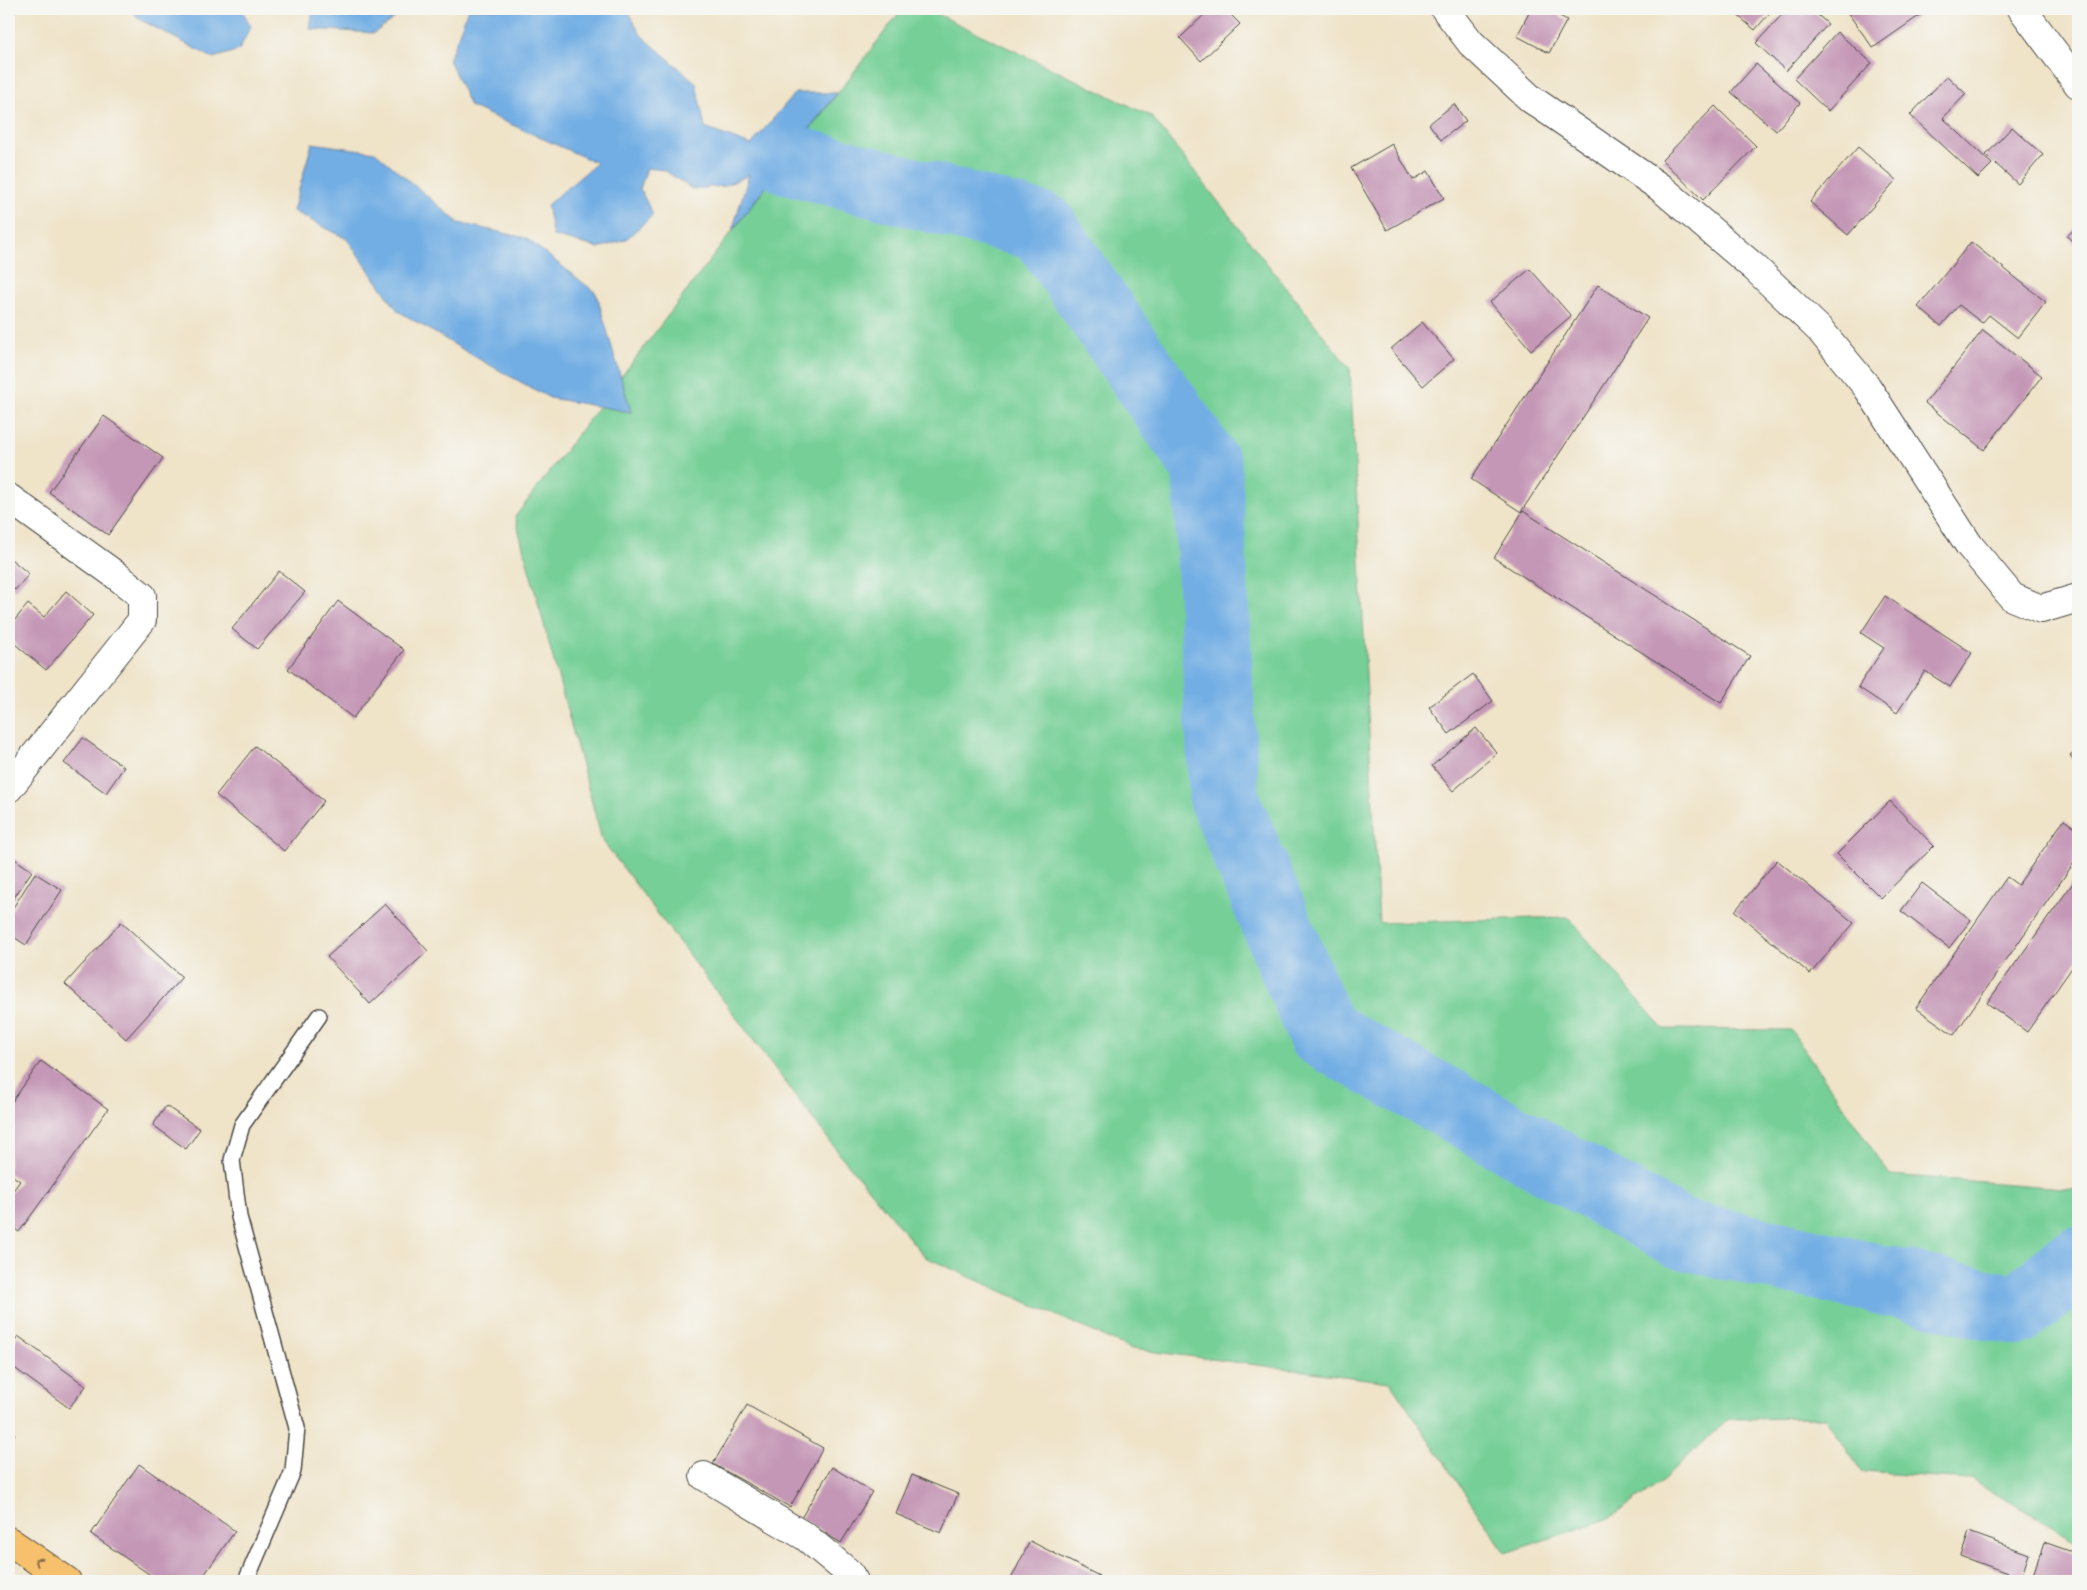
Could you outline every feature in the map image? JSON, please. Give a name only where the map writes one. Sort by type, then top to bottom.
[{"type":"main road","points":[[9,1541],[67,1581]]},
{"type":"street","points":[[1445,9],[1471,44],[1531,99],[1661,188],[1755,268],[1820,330],[1867,387],[1927,483],[1969,545],[2012,596],[2041,609],[2077,599]]},
{"type":"street","points":[[2022,9],[2078,84]]},
{"type":"street","points":[[9,498],[142,596],[142,620],[9,788]]},
{"type":"street","points":[[704,1476],[806,1537],[848,1573],[854,1581]]},
{"type":"lane","points":[[246,1581],[293,1471],[297,1428],[239,1216],[232,1160],[242,1125],[319,1016]]},
{"type":"green space","points":[[902,9],[927,9],[1151,116],[1350,369],[1379,923],[1568,917],[1663,1029],[1791,1030],[1890,1175],[2078,1189],[2078,1541],[1970,1479],[1862,1472],[1825,1418],[1728,1419],[1662,1481],[1608,1519],[1505,1553],[1390,1382],[1132,1349],[925,1257],[841,1156],[602,840],[515,517],[599,406],[631,412],[621,377]]},
{"type":"water","points":[[132,9],[241,9],[251,26],[239,50],[213,58],[139,19]]},
{"type":"water","points":[[313,9],[407,9],[374,33],[310,29]]},
{"type":"water","points":[[468,9],[627,9],[641,35],[696,83],[705,128],[751,145],[795,93],[837,93],[732,231],[749,175],[724,186],[692,189],[664,170],[647,168],[640,189],[653,215],[625,240],[599,248],[553,236],[547,205],[597,163],[470,106],[449,60]]},
{"type":"water","points":[[312,143],[375,152],[459,223],[526,238],[596,293],[631,412],[550,398],[477,358],[398,311],[347,239],[293,211]]},
{"type":"building","points":[[1210,9],[1225,9],[1240,24],[1201,61],[1180,38]]},
{"type":"building","points":[[1531,9],[1547,9],[1567,20],[1549,53],[1517,36]]},
{"type":"building","points":[[1730,9],[1773,9],[1755,30]]},
{"type":"building","points":[[1787,9],[1811,9],[1828,24],[1786,71],[1756,43]]},
{"type":"building","points":[[1845,9],[1929,9],[1873,48]]},
{"type":"building","points":[[1837,32],[1872,63],[1828,111],[1794,79]]},
{"type":"building","points":[[1756,64],[1800,103],[1776,131],[1731,92]]},
{"type":"building","points":[[1947,76],[1966,94],[1943,118],[1992,164],[1978,178],[1910,115]]},
{"type":"building","points":[[1454,104],[1466,121],[1441,140],[1429,124]]},
{"type":"building","points":[[1715,106],[1756,146],[1703,200],[1662,160]]},
{"type":"building","points":[[2012,127],[2043,155],[2018,184],[1986,155]]},
{"type":"building","points":[[1392,144],[1413,180],[1428,171],[1444,198],[1387,230],[1351,168]]},
{"type":"building","points":[[1858,147],[1896,180],[1848,235],[1810,202]]},
{"type":"building","points":[[2078,226],[2078,247],[2067,236]]},
{"type":"building","points":[[1971,242],[2046,302],[2018,338],[1989,315],[1982,323],[1959,305],[1941,326],[1918,307]]},
{"type":"building","points":[[1530,269],[1571,316],[1531,350],[1490,302]]},
{"type":"building","points":[[1598,285],[1648,318],[1521,512],[1471,479]]},
{"type":"building","points":[[1422,322],[1454,359],[1423,386],[1391,349]]},
{"type":"building","points":[[1983,330],[2042,376],[1984,450],[1925,403]]},
{"type":"building","points":[[104,416],[163,458],[108,535],[49,492]]},
{"type":"building","points":[[1523,511],[1750,656],[1721,703],[1494,558]]},
{"type":"building","points":[[11,559],[29,574],[15,590],[9,584],[9,562]]},
{"type":"building","points":[[279,571],[305,592],[257,649],[232,629]]},
{"type":"building","points":[[66,591],[93,615],[46,670],[9,639],[9,627],[28,604],[44,617]]},
{"type":"building","points":[[1885,596],[1972,653],[1950,687],[1925,671],[1897,713],[1858,687],[1884,648],[1861,633]]},
{"type":"building","points":[[338,601],[404,650],[353,718],[288,669]]},
{"type":"building","points":[[1473,674],[1493,701],[1449,734],[1429,707]]},
{"type":"building","points":[[1476,728],[1497,753],[1453,791],[1432,766]]},
{"type":"building","points":[[83,738],[124,767],[106,793],[64,763]]},
{"type":"building","points":[[255,746],[324,801],[284,851],[216,795]]},
{"type":"building","points":[[2078,749],[2078,768],[2070,755]]},
{"type":"building","points":[[1890,801],[1934,846],[1881,898],[1837,854]]},
{"type":"building","points":[[2064,820],[2078,830],[2078,857],[1954,1035],[1916,1008],[2007,877],[2018,885]]},
{"type":"building","points":[[9,855],[32,871],[9,905]]},
{"type":"building","points":[[1777,860],[1854,923],[1810,974],[1735,911]]},
{"type":"building","points":[[35,873],[62,890],[26,945],[9,934],[9,914]]},
{"type":"building","points":[[2078,876],[2078,959],[2027,1032],[1987,1003]]},
{"type":"building","points":[[1922,883],[1971,920],[1949,948],[1901,911]]},
{"type":"building","points":[[385,904],[428,951],[370,1004],[327,957]]},
{"type":"building","points":[[121,922],[182,977],[126,1039],[65,984]]},
{"type":"building","points":[[41,1061],[108,1109],[19,1232],[9,1225],[9,1196],[20,1181],[9,1173],[9,1106]]},
{"type":"building","points":[[166,1106],[200,1129],[186,1149],[153,1125]]},
{"type":"building","points":[[18,1336],[86,1386],[69,1408],[9,1364],[9,1350]]},
{"type":"building","points":[[747,1405],[823,1448],[790,1507],[713,1464]]},
{"type":"building","points":[[9,1429],[15,1434],[9,1443]]},
{"type":"building","points":[[139,1464],[235,1531],[200,1581],[159,1581],[91,1534]]},
{"type":"building","points":[[832,1467],[872,1492],[841,1543],[801,1518]]},
{"type":"building","points":[[912,1475],[958,1494],[941,1533],[896,1514]]},
{"type":"building","points":[[1969,1532],[2029,1554],[2021,1578],[1961,1556]]},
{"type":"building","points":[[1030,1541],[1099,1576],[1097,1581],[1010,1581]]},
{"type":"building","points":[[2044,1542],[2078,1554],[2078,1581],[2031,1581]]},
{"type":"waterway","points":[[787,159],[1042,227],[1207,467],[1224,798],[1322,1033],[1681,1234],[2017,1311],[2078,1261]]}]
